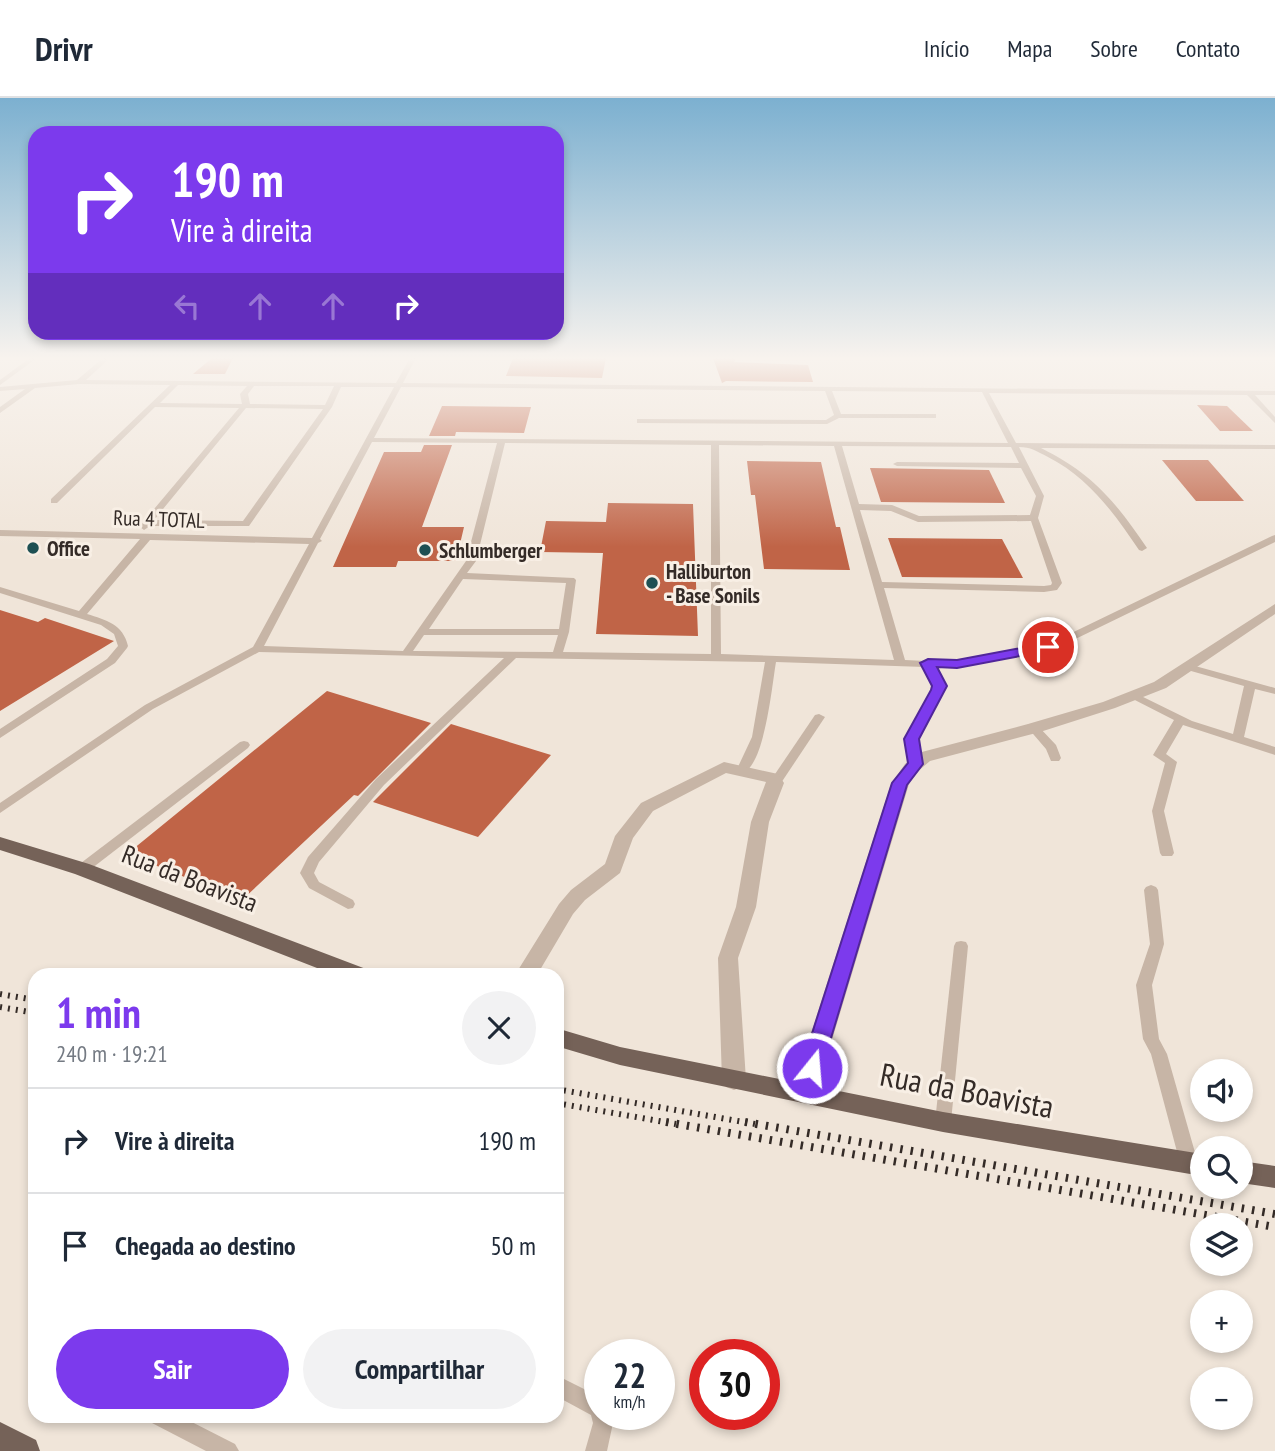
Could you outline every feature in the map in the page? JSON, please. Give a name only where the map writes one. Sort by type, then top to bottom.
[{"type":"main road","name":"Rua da Boavista","points":[[0,843],[82,869],[340,968]]},
{"type":"main road","name":"Rua da Boavista","points":[[564,1039],[620,1056],[943,1122],[1190,1163]]},
{"type":"main road","points":[[1253,1173],[1275,1177]]},
{"type":"main road","points":[[0,1437],[25,1451]]},
{"type":"street","points":[[804,1093],[900,783],[916,764],[924,757],[945,750],[1034,728],[1160,685],[1275,608]]},
{"type":"street","points":[[530,968],[566,909],[578,895],[618,862],[624,836],[647,807],[718,768],[743,769],[772,778],[775,783],[760,822],[746,907],[728,958],[734,1080]]},
{"type":"lane","points":[[54,501],[136,421]]},
{"type":"lane","points":[[135,536],[232,421]]},
{"type":"lane","points":[[147,523],[246,524],[318,421]]},
{"type":"lane","points":[[257,649],[380,421]]},
{"type":"lane","points":[[666,421],[829,421]]},
{"type":"lane","points":[[878,585],[1054,588],[1057,583],[1034,518],[1040,496],[1000,421]]},
{"type":"lane","points":[[371,440],[1275,447]]},
{"type":"lane","points":[[406,654],[471,561],[502,441]]},
{"type":"lane","points":[[715,443],[716,657]]},
{"type":"lane","points":[[837,444],[900,661]]},
{"type":"lane","points":[[1033,446],[1063,460],[1096,485],[1142,548]]},
{"type":"lane","points":[[897,464],[1024,466]]},
{"type":"lane","points":[[855,507],[892,508],[918,519],[1034,518]]},
{"type":"lane","name":"Rua 4 TOTAL","points":[[0,533],[317,541]]},
{"type":"lane","points":[[81,615],[147,537]]},
{"type":"lane","points":[[0,809],[149,707],[257,649],[957,664],[1048,647],[1275,538]]},
{"type":"lane","points":[[460,576],[570,580],[564,632],[557,656]]},
{"type":"lane","points":[[0,590],[81,615],[115,629],[123,646],[110,661],[0,734]]},
{"type":"lane","points":[[421,632],[564,632]]},
{"type":"lane","points":[[348,904],[314,885],[307,873],[313,860],[380,782],[513,655]]},
{"type":"lane","points":[[743,769],[758,737],[771,658]]},
{"type":"lane","points":[[916,764],[912,739],[940,686],[928,663]]},
{"type":"lane","points":[[1188,667],[1275,691]]},
{"type":"lane","points":[[1238,740],[1251,685]]},
{"type":"lane","points":[[1133,696],[1185,722],[1275,751]]},
{"type":"lane","points":[[775,783],[819,717]]},
{"type":"lane","points":[[1167,853],[1158,811],[1171,762],[1159,755],[1181,718]]},
{"type":"lane","points":[[1034,728],[1052,748],[1055,758]]},
{"type":"lane","points":[[82,869],[244,745]]},
{"type":"lane","points":[[1151,890],[1157,944],[1144,985],[1151,1039],[1159,1054],[1190,1146]]},
{"type":"lane","points":[[943,1122],[961,946]]},
{"type":"lane","points":[[564,1389],[584,1399]]},
{"type":"lane","points":[[173,1423],[228,1451]]},
{"type":"lane","points":[[596,1451],[601,1430]]},
{"type":"building","points":[[435,421],[527,421],[524,433],[456,432],[455,436],[429,436]]},
{"type":"building","points":[[1211,421],[1243,421],[1253,431],[1220,431]]},
{"type":"building","points":[[424,445],[452,445],[422,527],[464,527],[456,561],[398,561],[396,567],[333,567],[384,452],[421,452]]},
{"type":"building","points":[[1162,460],[1208,460],[1244,501],[1196,501]]},
{"type":"building","points":[[747,461],[821,462],[836,527],[840,527],[850,570],[764,569],[755,495],[751,495]]},
{"type":"building","points":[[870,468],[989,470],[1005,503],[881,502]]},
{"type":"building","points":[[608,503],[693,504],[698,636],[596,634],[603,553],[540,552],[546,521],[606,522]]},
{"type":"building","points":[[888,538],[1002,539],[1023,578],[902,577]]},
{"type":"building","points":[[0,610],[38,622],[45,618],[114,641],[0,711]]},
{"type":"building","points":[[327,691],[431,723],[358,796],[354,795],[242,900],[127,854]]},
{"type":"building","points":[[451,724],[551,755],[478,837],[373,802]]},
{"type":"railway","points":[[0,994],[28,999]]},
{"type":"railway","points":[[0,1007],[28,1012]]},
{"type":"railway","points":[[564,1090],[755,1124]]},
{"type":"railway","points":[[564,1104],[676,1124]]},
{"type":"railway","points":[[666,1122],[1275,1227]]},
{"type":"railway","points":[[745,1122],[1275,1214]]},
{"type":"place","name":"Office","points":[[33,548]]},
{"type":"place","name":"Schlumberger","points":[[425,550]]},
{"type":"place","name":"Halliburton - Base Sonils","points":[[652,583]]},
{"type":"route","points":[[812,1068],[900,783],[916,764],[912,739],[939,690],[940,686],[928,663],[957,664],[1048,647]]}]
